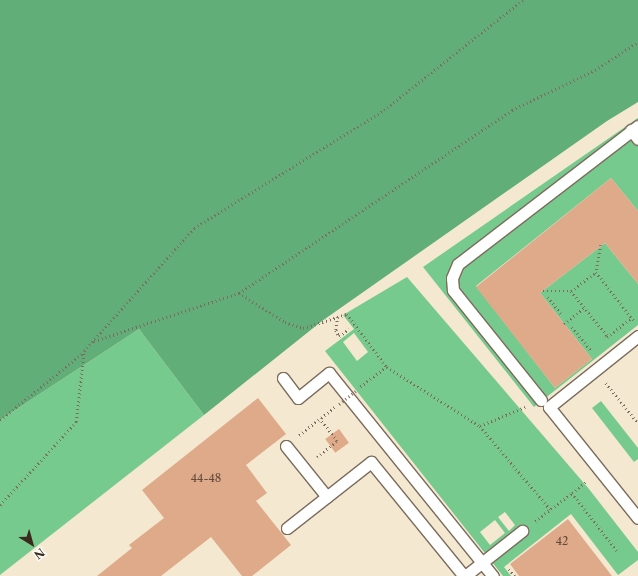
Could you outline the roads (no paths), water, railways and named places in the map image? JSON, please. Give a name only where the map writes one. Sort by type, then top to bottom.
[{"type":"lane","points":[[541,400],[453,290],[452,278],[458,264],[636,132]]},
{"type":"lane","points":[[638,336],[549,407],[638,518]]},
{"type":"lane","points":[[283,378],[298,398],[329,373],[493,576]]},
{"type":"lane","points":[[286,446],[327,497]]},
{"type":"lane","points":[[287,528],[371,462],[464,576],[522,531]]}]
